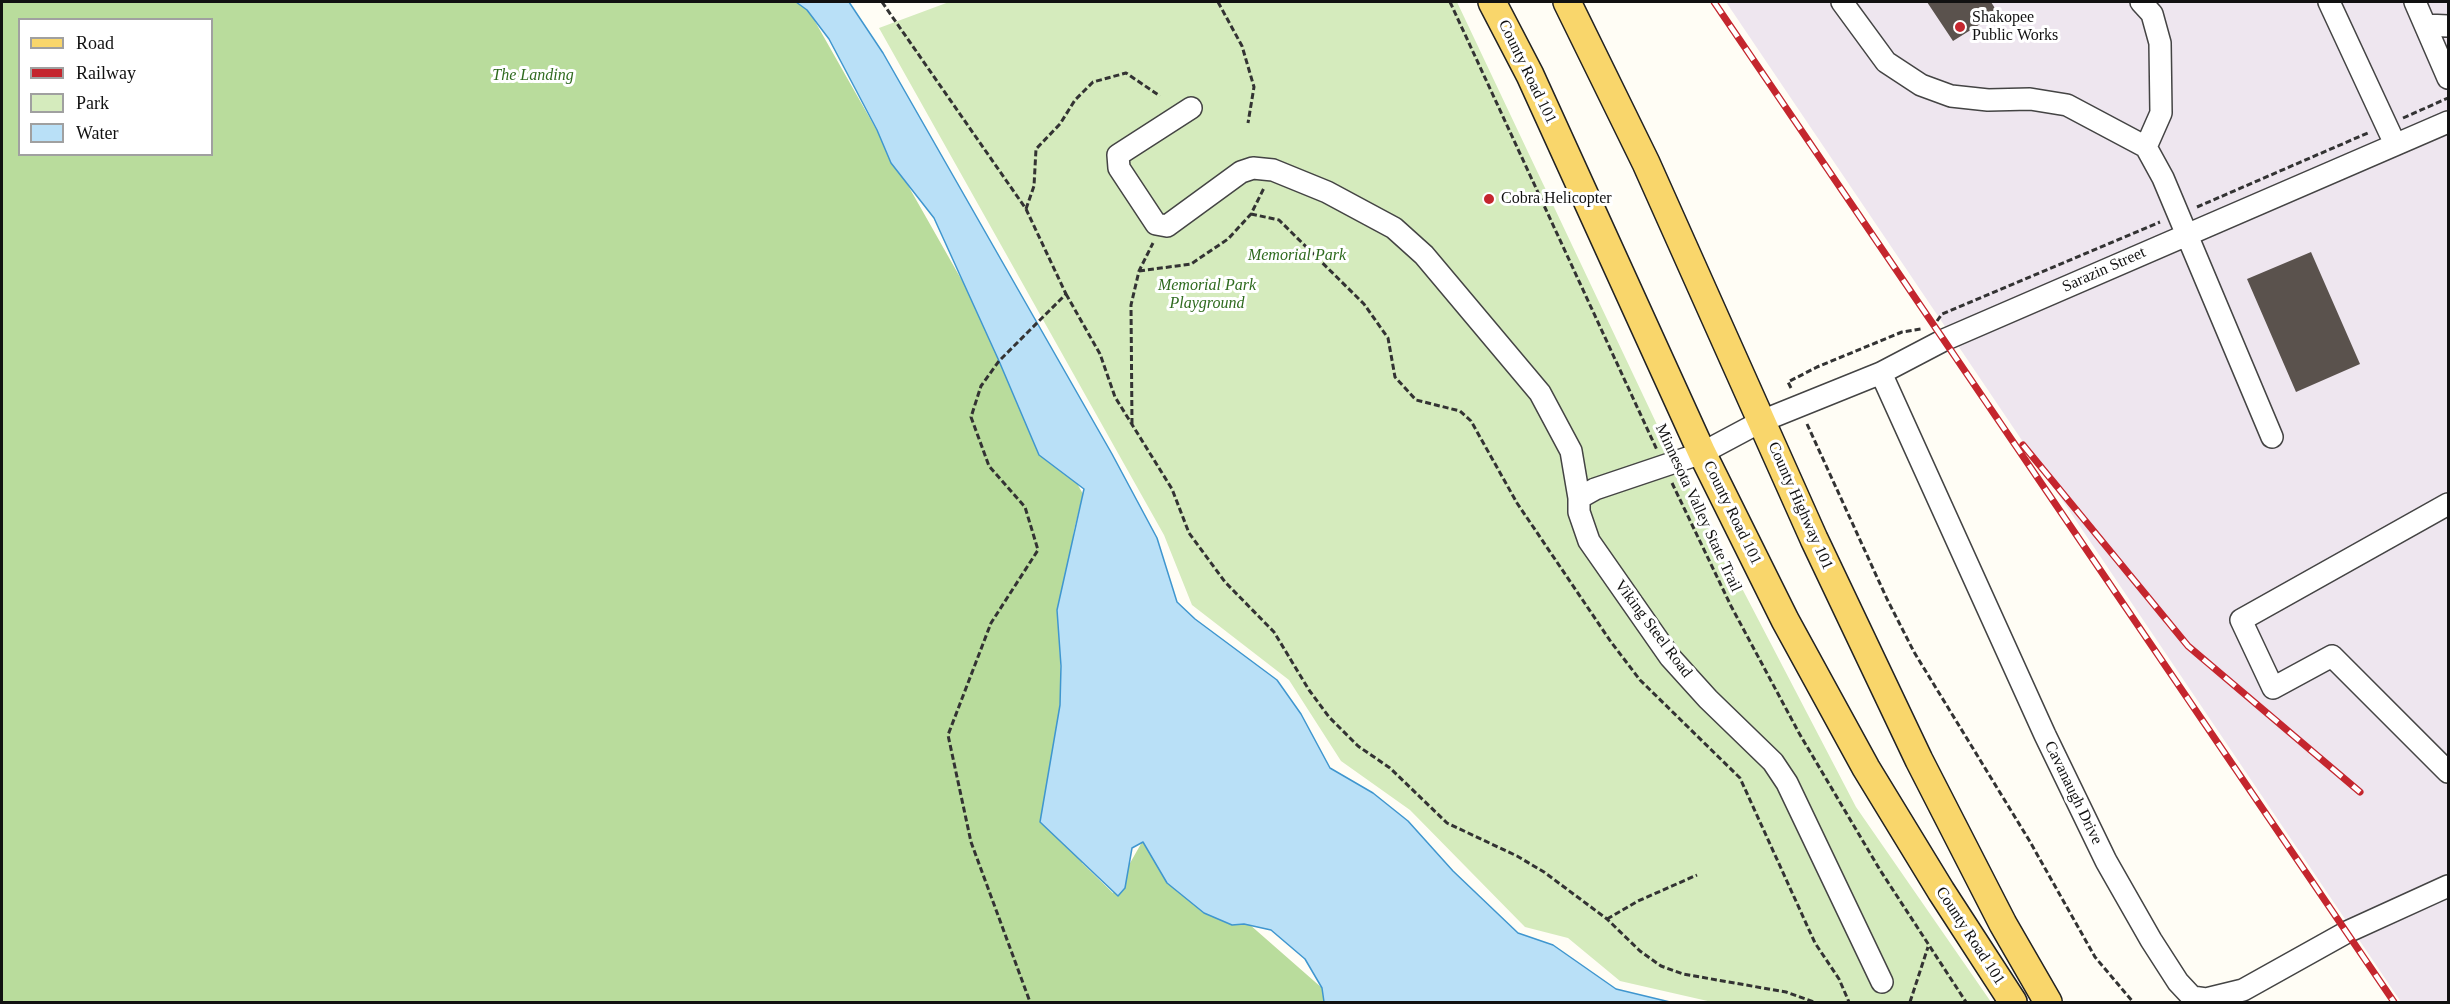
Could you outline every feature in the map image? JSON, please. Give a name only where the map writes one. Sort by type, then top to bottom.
[{"type":"main road","name":"County Road 101","points":[[1492,2],[1530,75],[1702,453],[1785,621],[1866,768],[1941,891],[2013,1002]]},
{"type":"main road","name":"County Highway 101","points":[[1567,2],[1641,153],[1814,539],[1920,760],[2003,924],[2048,1002]]},
{"type":"street","points":[[1842,2],[1886,62],[1921,85],[1951,96],[1988,100],[2030,99],[2067,105],[2146,147],[2272,437]]},
{"type":"street","points":[[2141,2],[2152,14],[2160,43],[2161,113],[2146,147]]},
{"type":"street","points":[[2329,2],[2395,144]]},
{"type":"street","points":[[2415,2],[2448,78]]},
{"type":"street","points":[[2426,26],[2448,26]]},
{"type":"street","points":[[1191,108],[1118,155],[1119,168],[1156,224],[1162,227],[1167,226],[1241,172],[1253,168],[1273,170]]},
{"type":"street","name":"Sarazin Street","points":[[1762,421],[1881,373],[2181,225],[2448,122]]},
{"type":"street","name":"Viking Steel Road","points":[[1273,170],[1359,207],[1394,228],[1424,255],[1552,410],[1571,451],[1579,512],[1589,541],[1670,657],[1708,699],[1773,762],[1787,783],[1882,982]]},
{"type":"street","name":"Cavanaugh Drive","points":[[1881,373],[2045,735],[2106,861],[2151,940],[2192,997],[2206,999],[2243,990],[2396,909],[2448,886]]},
{"type":"street","points":[[1578,498],[1595,489],[1702,453],[1762,421]]},
{"type":"street","points":[[2448,504],[2241,620],[2273,688],[2332,656],[2448,771]]},
{"type":"path","points":[[882,2],[1026,208],[1066,294],[1100,354],[1115,397],[1172,489],[1189,533],[1225,582],[1274,633],[1329,717],[1358,746],[1390,768],[1447,823],[1545,872],[1607,919],[1640,951],[1661,966],[1683,974],[1786,992],[1814,1002]]},
{"type":"path","points":[[1218,2],[1242,46],[1254,87],[1248,123]]},
{"type":"path","name":"Minnesota Valley State Trail","points":[[1450,2],[1731,606],[1799,732],[1928,947],[1966,1002]]},
{"type":"path","points":[[1026,208],[1034,186],[1036,149],[1060,124],[1075,100],[1093,82],[1126,73],[1160,96]]},
{"type":"path","points":[[1934,325],[1942,314],[2181,225],[2386,125],[2448,98]]},
{"type":"path","points":[[1139,271],[1191,264],[1228,239],[1251,214],[1273,170]]},
{"type":"path","points":[[1251,214],[1279,220],[1364,304],[1388,338],[1395,377],[1416,400],[1460,411],[1471,422],[1517,503],[1618,652],[1640,680],[1740,778],[1815,943],[1839,979],[1849,1002]]},
{"type":"path","points":[[1132,426],[1131,305],[1139,271],[1162,227]]},
{"type":"path","points":[[1030,1002],[971,842],[948,735],[991,624],[1038,550],[1025,507],[988,466],[972,417],[981,386],[993,369],[1066,294]]},
{"type":"path","points":[[1928,327],[1902,332],[1817,367],[1788,382],[1840,501],[1914,652],[2029,840],[2095,957],[2133,1002]]},
{"type":"path","points":[[1607,919],[1638,901],[1696,875]]},
{"type":"path","points":[[1910,1002],[1928,947]]},
{"type":"shaded area","points":[[1726,2],[2448,2],[2448,1002],[2401,1002]]},
{"type":"green space","name":"The Landing","points":[[2,2],[804,2],[1083,494],[1074,530],[1059,633],[1061,681],[1082,863],[1113,893],[1142,842],[1249,924],[1322,988],[1324,1002],[2,1002]]},
{"type":"green space","name":"Memorial Park","points":[[949,2],[1457,2],[1660,431],[1856,807],[1991,1002],[1712,1002],[1620,981],[1568,938],[1525,927],[1410,810],[1341,761],[1289,680],[1192,605],[1164,535],[879,28]]},
{"type":"water","points":[[796,2],[849,2],[883,53],[1112,454],[1157,538],[1177,602],[1195,619],[1277,680],[1301,714],[1330,768],[1373,793],[1408,821],[1453,871],[1518,933],[1553,945],[1616,989],[1670,1002],[1324,1002],[1322,988],[1305,959],[1271,930],[1244,924],[1232,925],[1204,913],[1167,883],[1143,842],[1132,848],[1125,888],[1118,896],[1040,822],[1060,705],[1061,666],[1057,610],[1084,489],[1039,455],[934,218],[891,163],[877,130],[829,39],[807,10]]},
{"type":"building","name":"Shakopee Public Works","points":[[1927,2],[1991,2],[1998,13],[1953,41]]},
{"type":"building","points":[[2311,252],[2360,364],[2296,392],[2247,279]]},
{"type":"railway","points":[[1714,2],[2394,1002]]},
{"type":"railway","points":[[2023,445],[2188,646],[2360,792]]},
{"type":"place","name":"Shakopee Public Works","points":[[1960,27]]},
{"type":"place","name":"Cobra Helicopter","points":[[1489,199]]},
{"type":"park label","name":"Memorial Park Playground","points":[[1207,295]]}]
